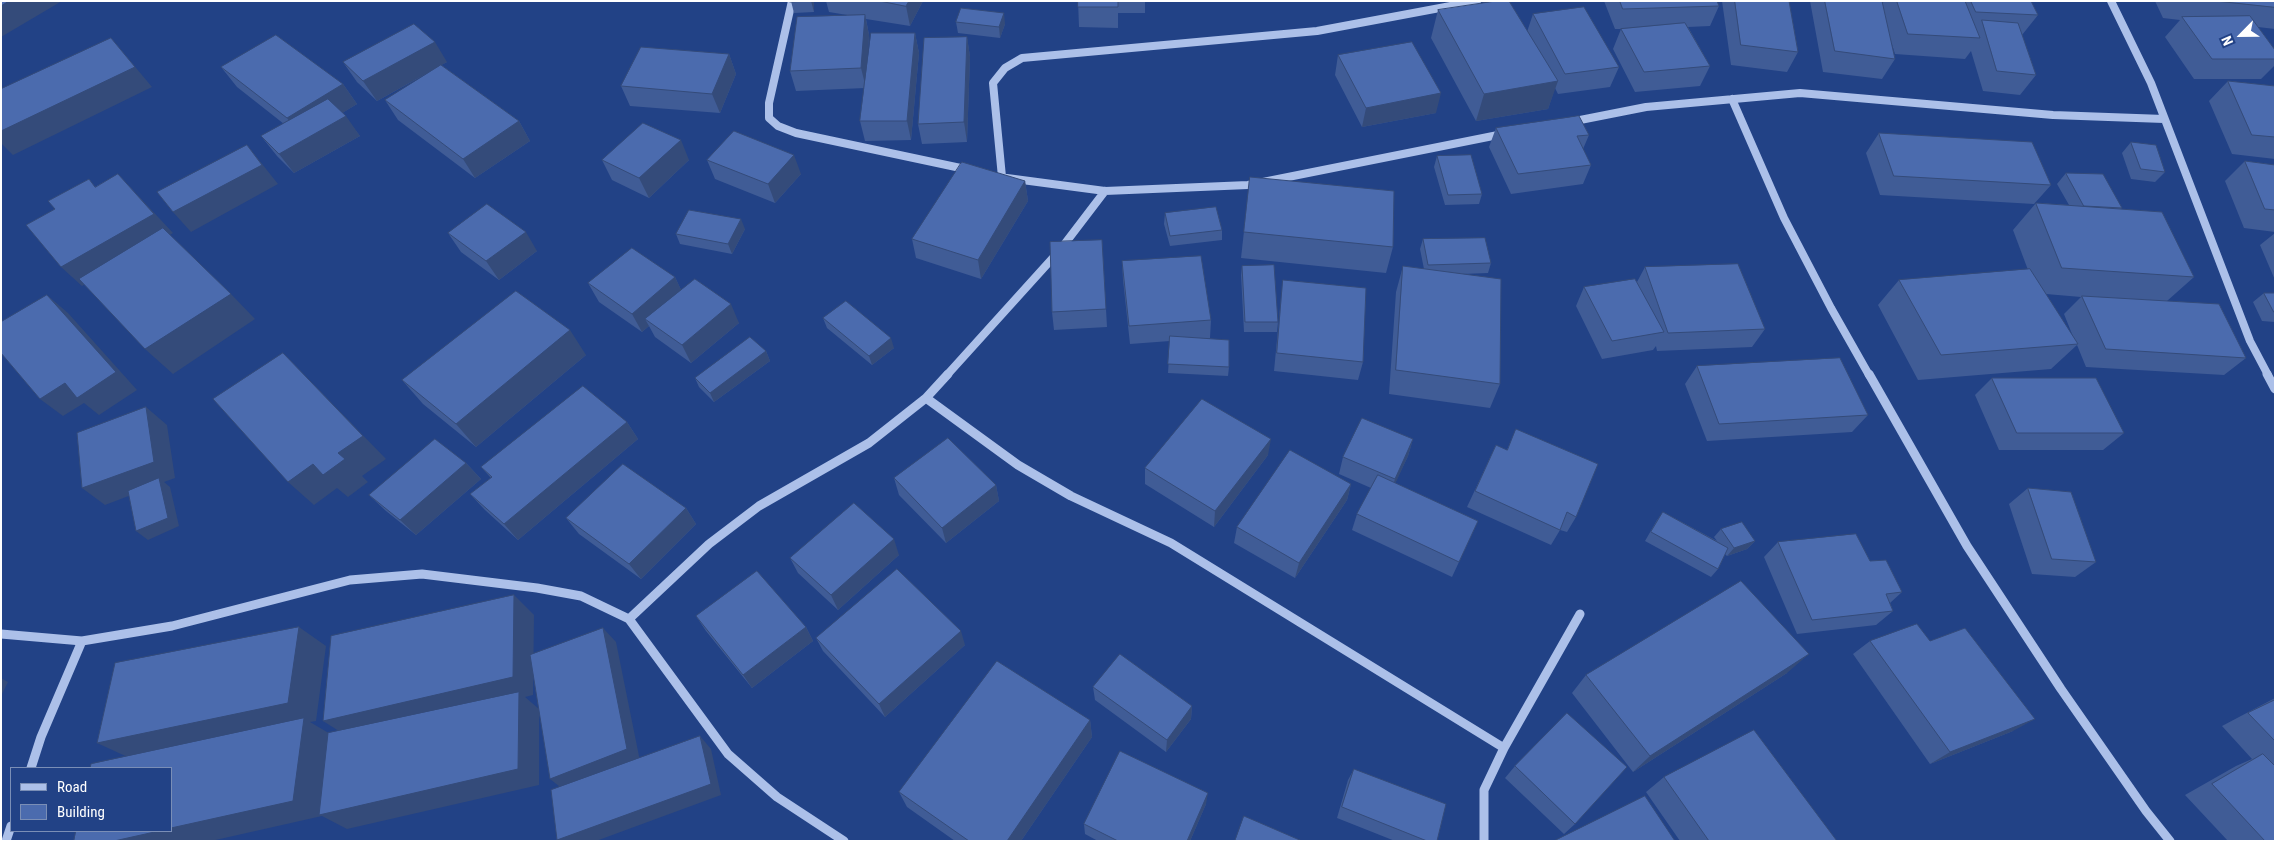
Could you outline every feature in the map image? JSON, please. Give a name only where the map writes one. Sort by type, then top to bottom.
[{"type":"street","points":[[792,1],[769,103],[769,118],[778,126],[796,133],[974,171]]},
{"type":"street","points":[[1002,177],[993,84],[1004,68],[1022,58],[1317,31],[1477,1]]},
{"type":"street","points":[[2111,1],[2151,83],[2250,341],[2275,389]]},
{"type":"street","points":[[1560,124],[1646,107],[1800,93],[2053,115],[2164,119]]},
{"type":"street","points":[[1732,99],[1784,218],[1831,308],[1967,546],[2061,689],[2146,811],[2170,841]]},
{"type":"street","points":[[993,175],[1104,191],[1248,185],[1512,132]]},
{"type":"street","points":[[629,619],[709,544],[759,506],[869,443],[926,398],[1060,250],[1104,191]]},
{"type":"street","points":[[926,398],[1018,465],[1072,496],[1171,544],[1504,748]]},
{"type":"street","points":[[1,634],[82,641],[172,626],[350,580],[422,574],[537,588],[581,596],[629,619],[728,754],[776,797],[844,841]]},
{"type":"street","points":[[1484,841],[1484,790],[1504,748],[1580,614]]},
{"type":"street","points":[[31,767],[41,737],[82,641]]},
{"type":"street","points":[[6,841],[10,829]]},
{"type":"building","points":[[1,1],[9,1],[1,6]]},
{"type":"building","points":[[880,1],[909,1],[906,6]]},
{"type":"building","points":[[1078,1],[1118,1],[1118,7],[1078,7]]},
{"type":"building","points":[[1496,1],[1509,1],[1558,81],[1484,94],[1438,10]]},
{"type":"building","points":[[1620,1],[1717,1],[1719,6],[1623,9]]},
{"type":"building","points":[[1735,1],[1789,1],[1798,52],[1741,45]]},
{"type":"building","points":[[1825,1],[1882,1],[1895,59],[1835,51]]},
{"type":"building","points":[[1897,1],[1965,1],[1980,38],[1908,34]]},
{"type":"building","points":[[1971,1],[2031,1],[2038,15],[1976,12]]},
{"type":"building","points":[[2216,1],[2275,1],[2275,7]]},
{"type":"building","points":[[1584,7],[1619,67],[1565,74],[1533,14]]},
{"type":"building","points":[[961,8],[1004,13],[999,27],[956,22]]},
{"type":"building","points":[[865,15],[861,68],[790,71],[797,17]]},
{"type":"building","points":[[2250,16],[2275,50],[2275,59],[2212,59],[2182,17]]},
{"type":"building","points":[[1982,20],[2018,23],[2036,75],[1997,71]]},
{"type":"building","points":[[1685,23],[1710,66],[1644,72],[1621,29]]},
{"type":"building","points":[[414,24],[435,42],[363,81],[343,62]]},
{"type":"building","points":[[871,33],[915,33],[907,121],[860,121]]},
{"type":"building","points":[[276,35],[343,84],[287,118],[221,67]]},
{"type":"building","points":[[967,37],[964,122],[918,124],[924,38]]},
{"type":"building","points":[[111,38],[135,67],[1,131],[1,89]]},
{"type":"building","points":[[1412,42],[1441,93],[1366,108],[1338,55]]},
{"type":"building","points":[[641,47],[729,54],[712,94],[621,86]]},
{"type":"building","points":[[441,65],[519,121],[463,159],[385,100]]},
{"type":"building","points":[[2228,81],[2275,86],[2275,137],[2252,135]]},
{"type":"building","points":[[328,99],[346,116],[279,154],[261,136]]},
{"type":"building","points":[[1579,116],[1589,135],[1577,136],[1591,165],[1518,174],[1496,128]]},
{"type":"building","points":[[643,123],[681,140],[639,178],[602,160]]},
{"type":"building","points":[[734,131],[794,155],[768,184],[707,160]]},
{"type":"building","points":[[1879,133],[2032,142],[2051,185],[1894,176]]},
{"type":"building","points":[[2131,142],[2156,145],[2165,172],[2141,169]]},
{"type":"building","points":[[247,145],[262,165],[173,212],[157,192]]},
{"type":"building","points":[[1471,155],[1482,194],[1448,195],[1437,156]]},
{"type":"building","points":[[2245,161],[2275,165],[2275,210],[2265,209]]},
{"type":"building","points":[[962,162],[1025,181],[978,260],[912,239]]},
{"type":"building","points":[[2066,173],[2103,174],[2122,208],[2084,206]]},
{"type":"building","points":[[118,174],[154,214],[61,267],[26,225],[55,209],[48,201],[89,179],[95,187]]},
{"type":"building","points":[[1250,177],[1394,191],[1393,247],[1244,232]]},
{"type":"building","points":[[2036,203],[2162,212],[2194,277],[2062,268]]},
{"type":"building","points":[[487,204],[526,232],[486,261],[448,233]]},
{"type":"building","points":[[1216,207],[1222,230],[1170,236],[1165,213]]},
{"type":"building","points":[[689,210],[741,219],[728,244],[676,234]]},
{"type":"building","points":[[163,228],[231,294],[145,349],[79,279]]},
{"type":"building","points":[[1485,238],[1491,263],[1428,265],[1423,239]]},
{"type":"building","points":[[1102,240],[1106,309],[1052,312],[1050,242]]},
{"type":"building","points":[[632,248],[675,277],[632,314],[588,283]]},
{"type":"building","points":[[1201,256],[1211,320],[1129,326],[1122,261]]},
{"type":"building","points":[[1738,264],[1765,329],[1668,333],[1645,267]]},
{"type":"building","points":[[1274,265],[1278,322],[1245,322],[1242,266]]},
{"type":"building","points":[[1403,266],[1501,279],[1500,384],[1396,370]]},
{"type":"building","points":[[2030,269],[2078,344],[1941,355],[1899,280]]},
{"type":"building","points":[[695,279],[731,304],[682,345],[645,319]]},
{"type":"building","points":[[1635,279],[1664,332],[1612,341],[1584,287]]},
{"type":"building","points":[[1283,280],[1366,288],[1363,362],[1277,353]]},
{"type":"building","points":[[516,291],[570,330],[456,424],[402,380]]},
{"type":"building","points":[[2264,293],[2275,293],[2275,312],[2274,312]]},
{"type":"building","points":[[47,295],[116,372],[77,398],[65,383],[40,399],[1,353],[1,322]]},
{"type":"building","points":[[2082,296],[2219,304],[2246,358],[2106,349]]},
{"type":"building","points":[[846,301],[891,338],[869,356],[823,318]]},
{"type":"building","points":[[1170,336],[1229,340],[1229,367],[1168,364]]},
{"type":"building","points":[[750,337],[766,351],[710,393],[695,378]]},
{"type":"building","points":[[283,353],[363,436],[338,453],[345,459],[323,475],[313,464],[288,482],[213,399]]},
{"type":"building","points":[[1840,358],[1868,415],[1719,424],[1697,366]]},
{"type":"building","points":[[1992,378],[2096,378],[2124,433],[2017,433]]},
{"type":"building","points":[[583,386],[627,422],[504,524],[470,494],[492,477],[481,467]]},
{"type":"building","points":[[1202,399],[1271,439],[1215,511],[1145,468]]},
{"type":"building","points":[[146,407],[154,462],[82,488],[77,433]]},
{"type":"building","points":[[1362,418],[1413,439],[1395,479],[1343,457]]},
{"type":"building","points":[[1516,429],[1598,464],[1576,517],[1567,512],[1560,530],[1475,491],[1496,445],[1507,450]]},
{"type":"building","points":[[948,438],[996,485],[942,528],[894,478]]},
{"type":"building","points":[[435,439],[466,463],[400,520],[369,495]]},
{"type":"building","points":[[1290,450],[1351,484],[1299,563],[1237,527]]},
{"type":"building","points":[[623,464],[686,508],[629,564],[566,518]]},
{"type":"building","points":[[1378,475],[1478,521],[1459,562],[1357,514]]},
{"type":"building","points":[[159,478],[168,518],[136,531],[128,491]]},
{"type":"building","points":[[2028,488],[2071,492],[2096,562],[2052,559]]},
{"type":"building","points":[[854,503],[894,539],[831,595],[790,558]]},
{"type":"building","points":[[1663,512],[1728,548],[1718,569],[1651,532]]},
{"type":"building","points":[[1742,522],[1755,541],[1734,548],[1721,529]]},
{"type":"building","points":[[1856,534],[1870,561],[1886,560],[1902,592],[1886,594],[1893,611],[1812,620],[1778,542]]},
{"type":"building","points":[[897,569],[961,631],[879,704],[816,638]]},
{"type":"building","points":[[757,571],[806,627],[743,675],[696,616]]},
{"type":"building","points":[[1741,581],[1809,654],[1650,756],[1586,675]]},
{"type":"building","points":[[514,595],[513,677],[323,721],[331,636]]},
{"type":"building","points":[[1917,624],[1930,641],[1965,628],[2035,719],[1950,752],[1870,641]]},
{"type":"building","points":[[299,627],[288,703],[97,743],[115,663]]},
{"type":"building","points":[[603,628],[627,749],[550,779],[530,655]]},
{"type":"building","points":[[1120,654],[1192,706],[1167,740],[1093,687]]},
{"type":"building","points":[[997,661],[1090,720],[1007,841],[969,841],[899,792]]},
{"type":"building","points":[[519,692],[518,769],[319,815],[328,733]]},
{"type":"building","points":[[2275,700],[2275,741],[2248,713]]},
{"type":"building","points":[[1567,713],[1627,767],[1575,824],[1515,766]]},
{"type":"building","points":[[304,718],[293,801],[172,828],[172,767],[90,767],[91,764]]},
{"type":"building","points":[[1754,730],[1837,841],[1709,841],[1664,777]]},
{"type":"building","points":[[700,736],[711,784],[557,840],[551,790]]},
{"type":"building","points":[[1120,751],[1208,793],[1187,841],[1118,841],[1084,824]]},
{"type":"building","points":[[2263,754],[2275,766],[2275,841],[2265,841],[2212,784]]},
{"type":"building","points":[[1354,769],[1446,804],[1437,841],[1427,841],[1342,807]]},
{"type":"building","points":[[1645,796],[1675,841],[1554,841]]},
{"type":"building","points":[[1244,816],[1302,841],[1235,841]]},
{"type":"building","points":[[76,832],[154,832],[114,841],[74,841]]}]
